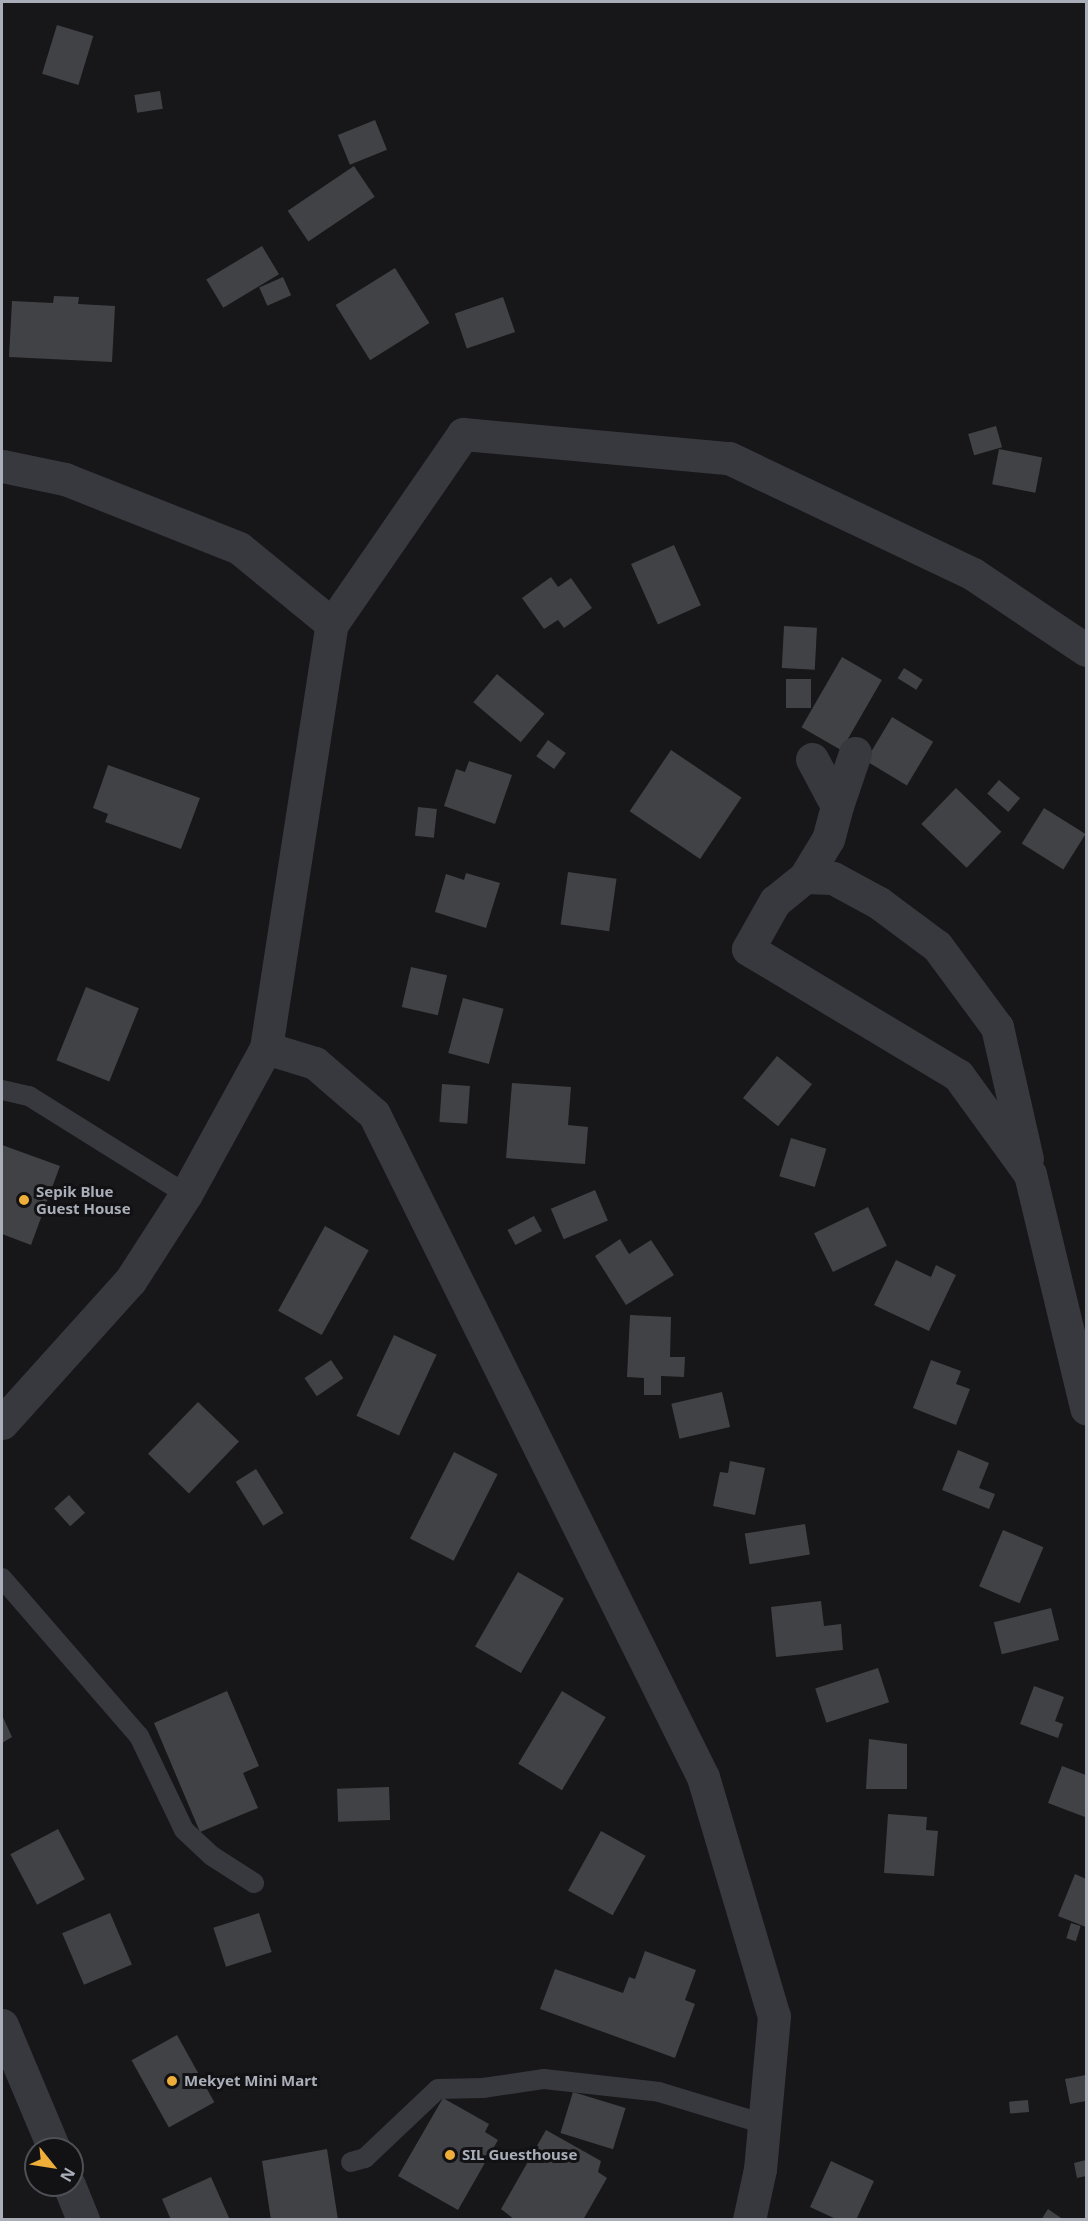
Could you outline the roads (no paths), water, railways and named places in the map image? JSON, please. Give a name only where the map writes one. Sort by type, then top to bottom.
[{"type":"street","points":[[2,1423],[130,1281],[186,1194],[266,1048],[332,624],[464,434],[729,458],[973,574],[1086,650]]},
{"type":"street","points":[[2,466],[65,479],[239,548],[332,624]]},
{"type":"street","points":[[855,753],[828,839],[805,877],[775,901],[748,949],[958,1075],[1030,1173]]},
{"type":"street","points":[[812,759],[837,806]]},
{"type":"street","points":[[805,877],[833,878],[879,903],[937,946],[997,1027],[1086,1408]]},
{"type":"street","points":[[266,1048],[315,1063],[374,1114],[703,1777],[774,2016],[760,2169],[748,2220]]},
{"type":"street","points":[[2,2025],[49,2137]]},
{"type":"street","points":[[74,2197],[83,2220]]},
{"type":"lane","points":[[2,1090],[28,1096],[186,1194]]},
{"type":"lane","points":[[2,1578],[139,1736],[184,1830],[212,1856],[254,1883]]},
{"type":"lane","points":[[351,2162],[365,2158],[438,2089],[483,2088],[544,2079],[659,2092],[764,2124]]},
{"type":"place","name":"Sepik Blue Guest House","points":[[24,1200]]},
{"type":"place","name":"Mekyet Mini Mart","points":[[172,2081]]},
{"type":"place","name":"SIL Guesthouse","points":[[450,2155]]}]
